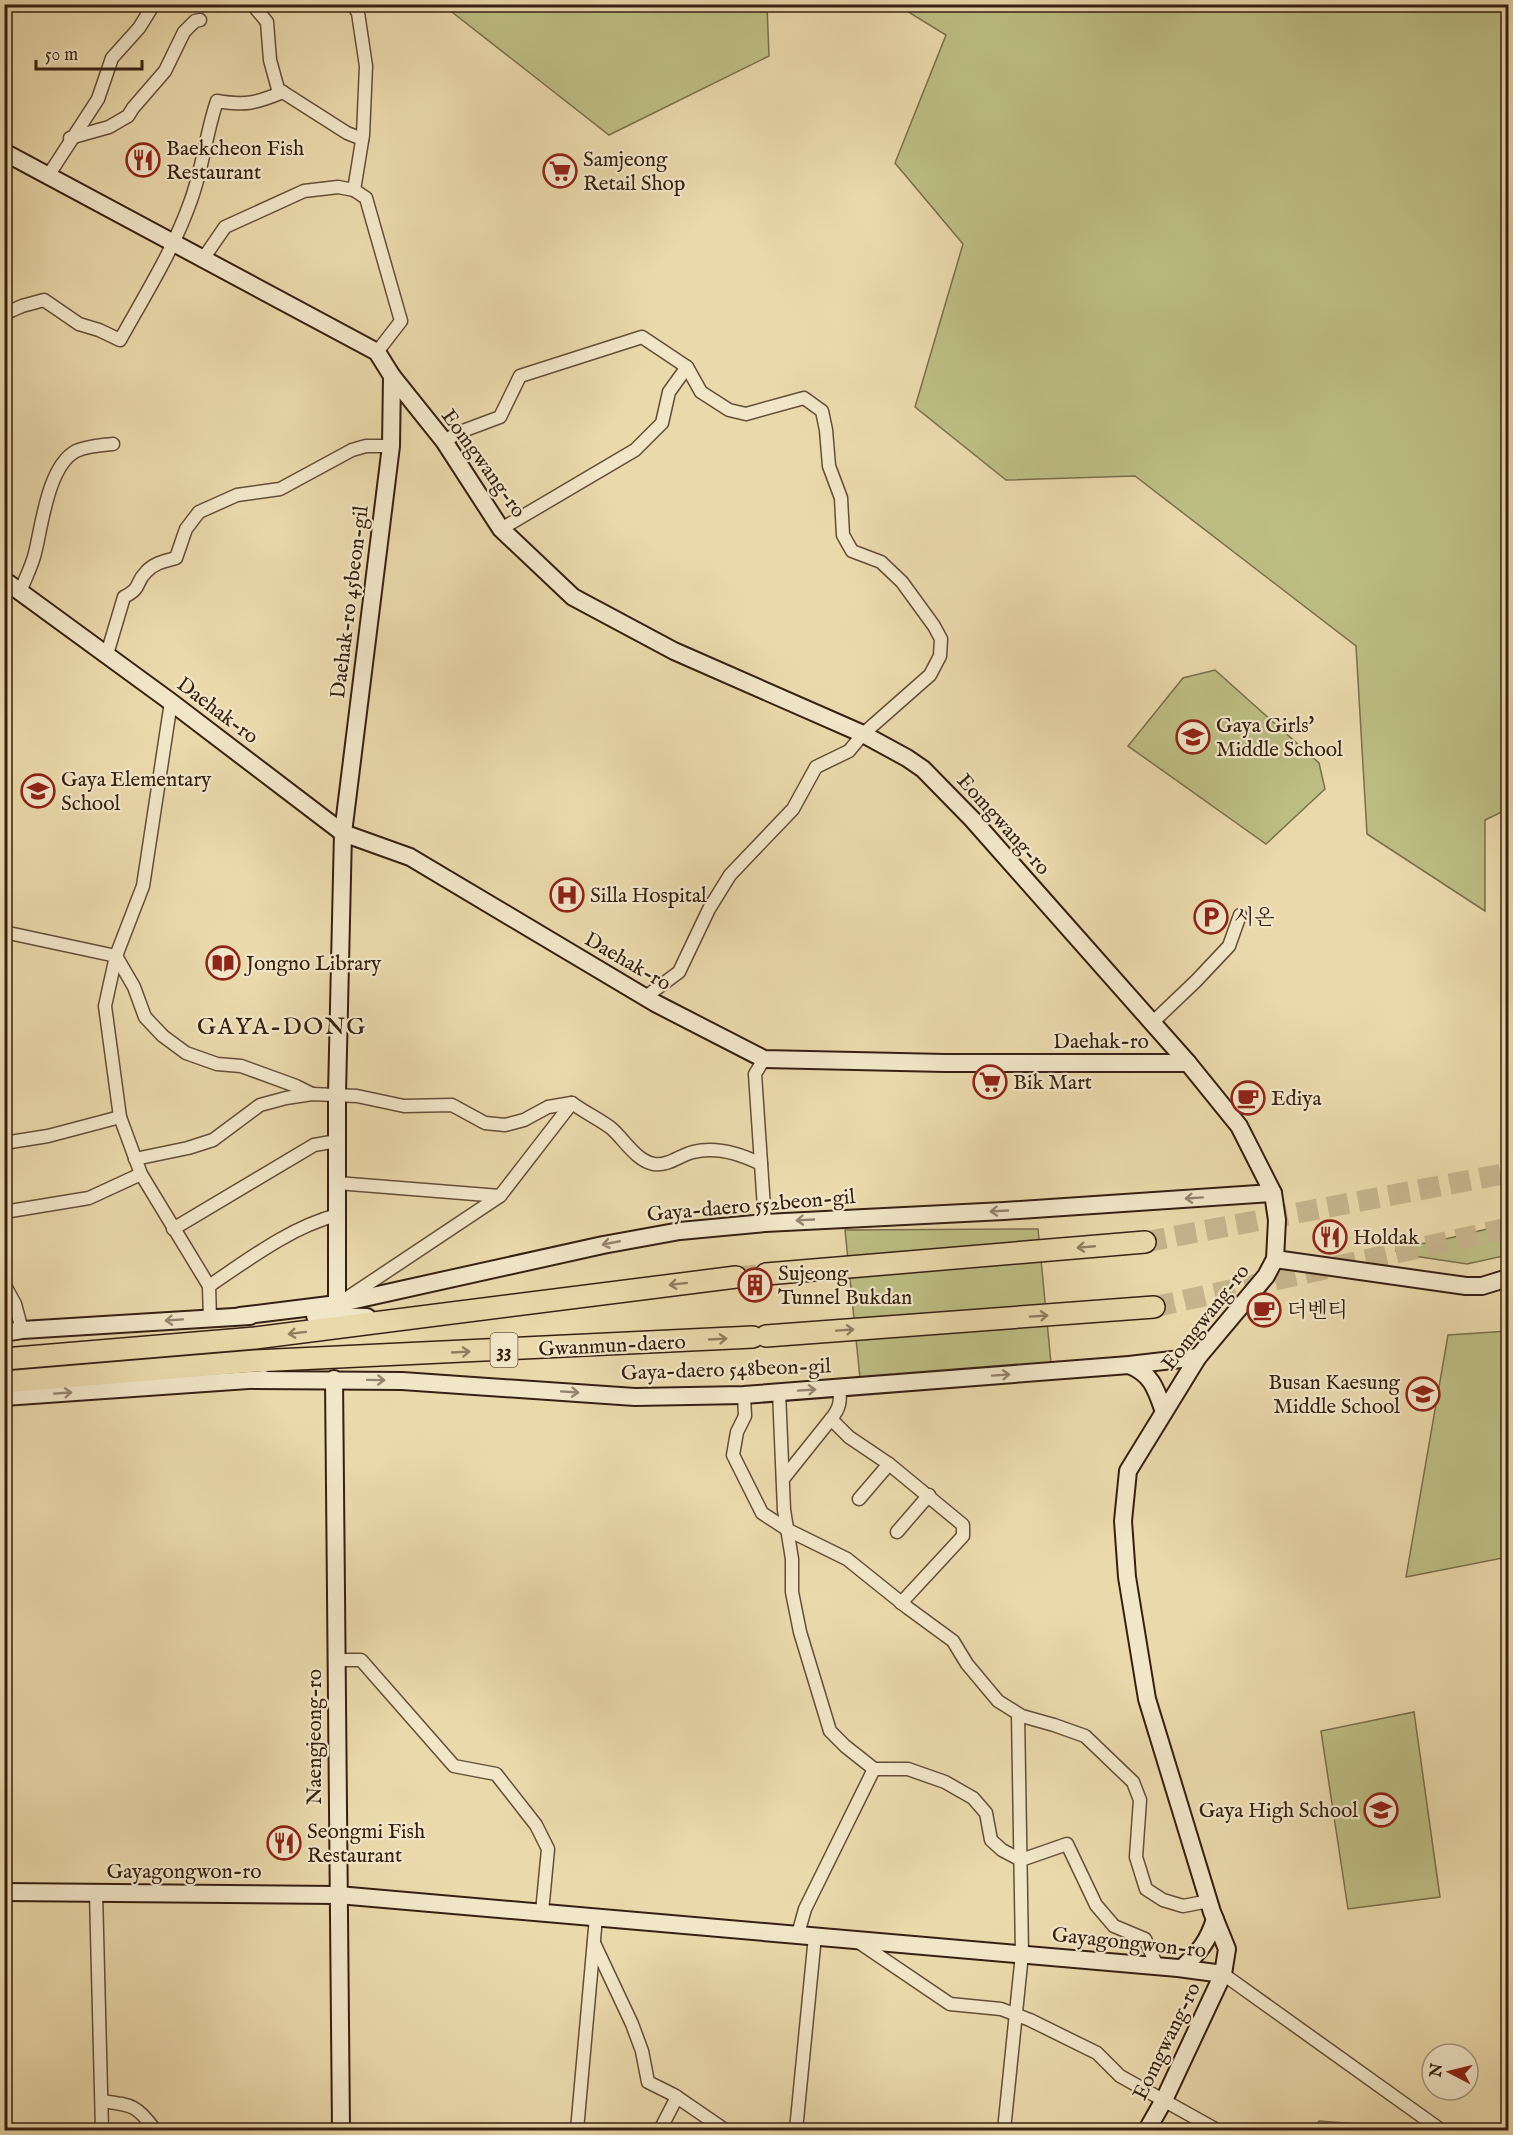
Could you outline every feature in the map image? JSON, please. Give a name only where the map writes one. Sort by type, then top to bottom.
[{"type":"highway","points":[[766,1274],[1145,1242]]},
{"type":"highway","name":"33","points":[[4,1359],[255,1338],[736,1277]]},
{"type":"highway","name":"Gwanmun-daero","points":[[255,1370],[434,1354],[759,1337],[1154,1307]]},
{"type":"highway","name":"33","points":[[4,1382],[255,1370]]},
{"type":"main road","name":"Eomgwang-ro","points":[[4,152],[377,352],[392,376],[444,441],[501,529],[573,597],[674,651],[863,735],[922,769],[948,794],[1152,1023],[1239,1126],[1273,1193],[1277,1228],[1276,1254],[1266,1276],[1198,1357],[1128,1470],[1123,1521],[1126,1566],[1148,1700],[1209,1901],[1227,1949],[1223,1974],[1164,2100],[1147,2130]]},
{"type":"main road","name":"Daehak-ro 45beon-gil","points":[[337,1304],[337,1094],[343,833],[391,446],[392,376]]},
{"type":"main road","name":"Daehak-ro","points":[[4,580],[107,654],[343,833],[410,857],[645,998],[764,1059],[945,1063],[1188,1064]]},
{"type":"main road","name":"Gaya-daero 552beon-gil","points":[[4,1333],[240,1316],[337,1304],[603,1245],[680,1231],[765,1222],[1004,1211],[1273,1193]]},
{"type":"main road","points":[[1233,1196],[1258,1205],[1268,1213],[1277,1228]]},
{"type":"main road","points":[[1276,1254],[1295,1262],[1467,1286],[1482,1286],[1509,1278]]},
{"type":"main road","points":[[1276,1254],[1467,1276],[1482,1276],[1509,1269]]},
{"type":"main road","points":[[1266,1276],[1295,1262]]},
{"type":"main road","name":"Gaya-daero 552beon-gil","points":[[240,1316],[422,1318]]},
{"type":"main road","name":"Gaya-daero 548beon-gil","points":[[4,1397],[255,1370],[334,1379],[402,1381],[635,1396],[744,1395],[1129,1365],[1198,1357]]},
{"type":"main road","points":[[1129,1365],[1142,1370],[1154,1385],[1164,1412]]},
{"type":"main road","name":"Naengjeong-ro","points":[[334,1379],[340,2130]]},
{"type":"main road","name":"Gayagongwon-ro","points":[[4,1892],[338,1895],[1182,1968],[1223,1974]]},
{"type":"main road","points":[[1182,1968],[1201,1950],[1210,1937],[1215,1919]]},
{"type":"street","points":[[48,176],[70,138],[98,99],[112,58],[139,28],[154,4]]},
{"type":"street","points":[[252,4],[267,22],[270,60],[278,89],[346,133],[362,139]]},
{"type":"street","points":[[353,4],[358,13],[366,66],[362,139],[354,190]]},
{"type":"street","points":[[70,138],[109,127],[128,116],[165,71],[184,32],[195,21],[200,20]]},
{"type":"street","points":[[4,314],[44,300],[80,324],[120,340],[172,243],[191,200],[210,120],[218,101],[241,105],[261,101],[283,92]]},
{"type":"street","points":[[203,259],[225,227],[274,204],[304,191],[338,187],[354,190],[366,198],[401,321],[377,352]]},
{"type":"street","points":[[444,441],[460,432],[500,417],[520,376],[642,337],[687,367],[701,392],[729,410],[746,414],[804,398],[822,411],[829,466],[841,498],[843,535],[852,551],[881,562],[902,582],[931,619],[941,639],[940,656],[930,675],[863,735],[849,751],[816,767],[793,809],[730,875],[709,909],[679,972],[645,998]]},
{"type":"street","points":[[501,529],[635,450],[662,423],[669,392],[687,367]]},
{"type":"street","points":[[20,592],[35,554],[50,490],[63,464],[75,452],[92,446],[113,444]]},
{"type":"street","points":[[107,654],[124,597],[136,591],[144,573],[158,562],[176,558],[186,529],[199,512],[237,495],[280,489],[352,450],[366,446],[391,446]]},
{"type":"street","points":[[171,702],[143,886],[116,956],[105,1006],[120,1117],[141,1174],[209,1286],[210,1318]]},
{"type":"street","points":[[1152,1023],[1196,981],[1228,946],[1240,915]]},
{"type":"street","points":[[4,932],[116,956],[134,987],[145,1017],[163,1036],[186,1053],[217,1064],[241,1066],[312,1094]]},
{"type":"street","points":[[764,1059],[755,1074],[765,1222]]},
{"type":"street","points":[[135,1159],[188,1148],[213,1140],[260,1105],[312,1094],[337,1094],[404,1106],[452,1105],[485,1124],[505,1125],[524,1120],[549,1107],[572,1103],[611,1128],[633,1152],[653,1164],[673,1162],[693,1152],[722,1150],[761,1164]]},
{"type":"street","points":[[337,1304],[500,1196],[572,1103]]},
{"type":"street","points":[[4,1143],[48,1136],[120,1117]]},
{"type":"street","points":[[173,1229],[314,1145],[337,1141]]},
{"type":"street","points":[[4,1212],[89,1198],[141,1174]]},
{"type":"street","points":[[337,1183],[500,1196]]},
{"type":"street","points":[[209,1286],[251,1258],[316,1221],[337,1215]]},
{"type":"street","points":[[4,1284],[15,1304],[22,1330]]},
{"type":"street","points":[[783,1479],[838,1410],[841,1401],[838,1388]]},
{"type":"street","points":[[779,1392],[783,1479],[792,1558],[792,1592],[800,1632],[830,1731],[874,1769],[908,1768],[945,1782],[973,1798],[986,1813],[991,1840],[1002,1850],[1021,1860],[1067,1844],[1096,1905],[1114,1926],[1145,1939],[1157,1966]]},
{"type":"street","points":[[744,1395],[745,1416],[737,1432],[733,1455],[762,1513],[788,1530],[847,1559],[953,1641],[967,1664],[998,1701],[1018,1714],[1085,1736],[1133,1782],[1140,1800],[1136,1857],[1146,1889],[1163,1899],[1183,1906],[1209,1901]]},
{"type":"street","points":[[831,1419],[849,1437],[889,1464],[963,1525],[963,1536],[901,1603]]},
{"type":"street","points":[[859,1499],[889,1464]]},
{"type":"street","points":[[897,1532],[928,1495]]},
{"type":"street","points":[[336,1660],[360,1660],[454,1766],[496,1774],[536,1825],[548,1849],[542,1912]]},
{"type":"street","points":[[1004,2130],[1022,1954],[1018,1714]]},
{"type":"street","points":[[796,2130],[807,1935],[805,1910],[874,1769]]},
{"type":"street","points":[[96,1893],[102,2130]]},
{"type":"street","points":[[577,2130],[596,1917]]},
{"type":"street","points":[[853,1939],[950,2004],[1001,2009],[1015,2014],[1097,2053],[1120,2076],[1217,2130]]},
{"type":"street","points":[[594,1944],[632,2024],[642,2051],[648,2082],[676,2097],[725,2130]]},
{"type":"street","name":"Gayagongwon-ro","points":[[1223,1974],[1441,2130]]},
{"type":"street","points":[[660,2130],[676,2097]]},
{"type":"street","points":[[102,2101],[123,2104],[142,2111],[155,2130]]},
{"type":"street","points":[[1419,2130],[1425,2118]]},
{"type":"green space","points":[[443,5],[767,5],[769,56],[609,135]]},
{"type":"green space","points":[[897,5],[1508,5],[1508,809],[1485,820],[1485,911],[1367,834],[1356,646],[1135,476],[1006,480],[915,407],[963,244],[895,163],[946,35]]},
{"type":"green space","points":[[1215,670],[1319,763],[1325,789],[1266,844],[1128,746],[1183,678]]},
{"type":"green space","points":[[1508,1224],[1508,1255],[1467,1264],[1401,1254],[1396,1251],[1397,1245],[1429,1243]]},
{"type":"green space","points":[[1038,1229],[1051,1363],[860,1378],[845,1230]]},
{"type":"green space","points":[[1508,1331],[1508,1557],[1406,1577],[1448,1335]]},
{"type":"green space","points":[[1414,1712],[1440,1897],[1348,1909],[1321,1731]]},
{"type":"green space","points":[[1319,2121],[1372,2125],[1378,2130],[1314,2130]]},
{"type":"tunnel","points":[[1145,1242],[1508,1173]]},
{"type":"tunnel","points":[[1154,1307],[1508,1228]]},
{"type":"tunnel","points":[[736,1277],[766,1274]]},
{"type":"place","name":"Baekcheon Fish Restaurant","points":[[143,160]]},
{"type":"place","name":"Samjeong Retail Shop","points":[[560,171]]},
{"type":"place","name":"Gaya Girls' Middle School","points":[[1193,737]]},
{"type":"place","name":"Gaya Elementary School","points":[[38,791]]},
{"type":"place","name":"Silla Hospital","points":[[567,895]]},
{"type":"place","name":"시온","points":[[1211,917]]},
{"type":"place","name":"Jongno Library","points":[[223,963]]},
{"type":"place","name":"Bik Mart","points":[[990,1082]]},
{"type":"place","name":"Ediya","points":[[1248,1098]]},
{"type":"place","name":"Holdak","points":[[1330,1237]]},
{"type":"place","name":"Sujeong Tunnel Bukdan","points":[[755,1285]]},
{"type":"place","name":"더벤티","points":[[1264,1310]]},
{"type":"place","name":"Busan Kaesung Middle School","points":[[1423,1394]]},
{"type":"place","name":"Gaya High School","points":[[1381,1810]]},
{"type":"place","name":"Seongmi Fish Restaurant","points":[[284,1843]]},
{"type":"district","name":"GAYA-DONG","points":[[282,1026]]}]
